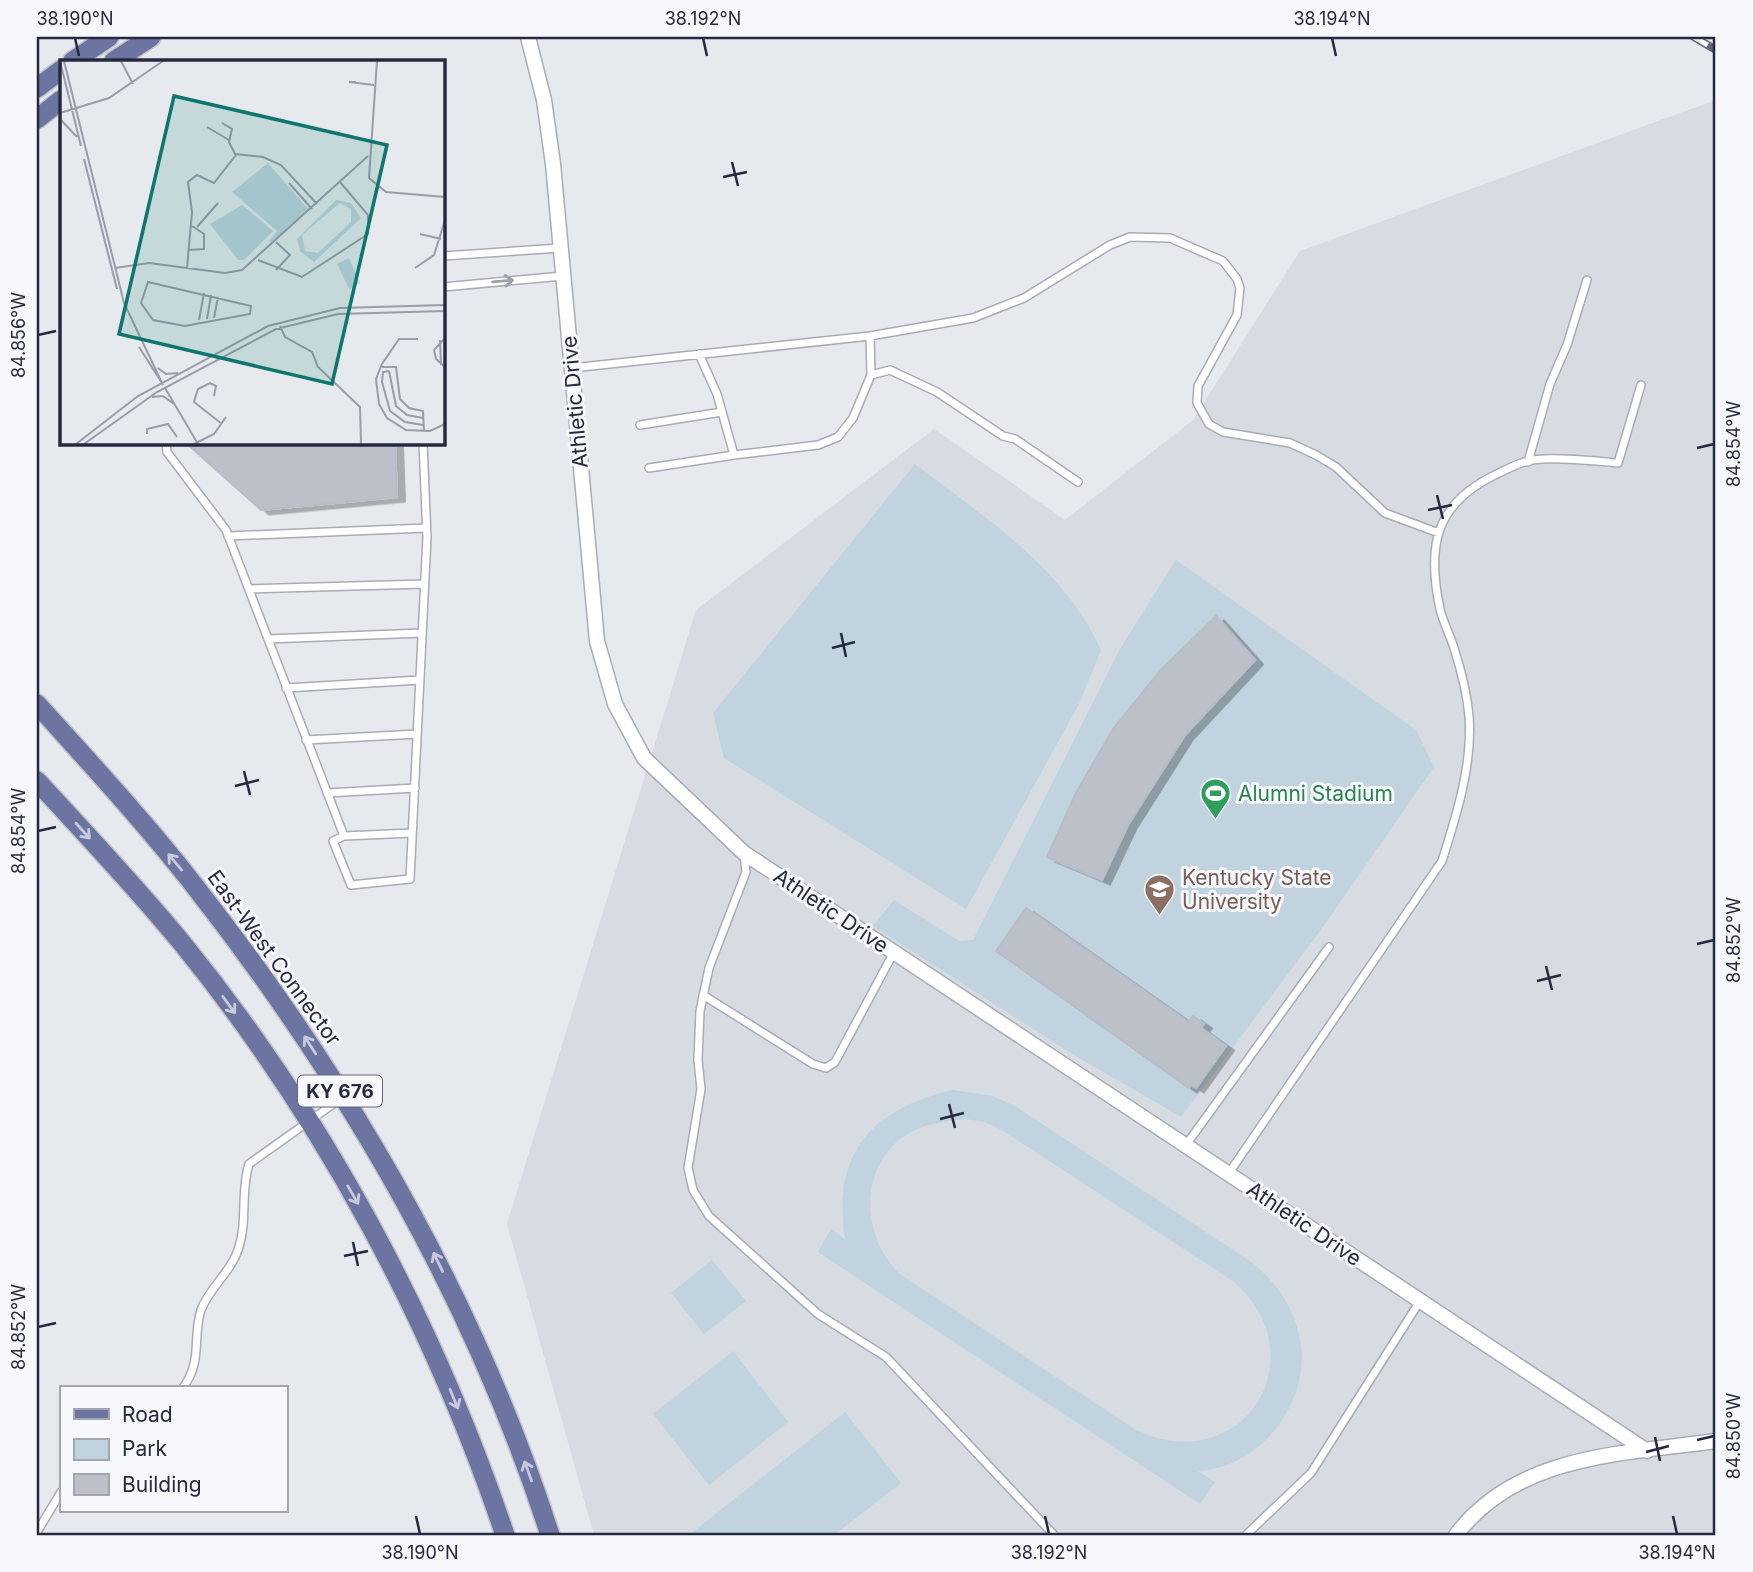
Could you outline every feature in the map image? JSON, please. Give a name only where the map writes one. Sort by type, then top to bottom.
[{"type":"main road","points":[[74,60],[108,37]]},
{"type":"main road","points":[[116,60],[151,37]]},
{"type":"main road","points":[[37,88],[60,71]]},
{"type":"main road","points":[[37,119],[60,101]]},
{"type":"main road","name":"East-West Connector","points":[[37,705],[188,877],[264,977],[344,1097],[402,1195],[463,1314],[516,1438],[550,1535]]},
{"type":"main road","name":"KY 676","points":[[37,781],[183,945],[255,1041],[308,1121],[356,1200],[416,1315],[470,1438],[505,1535]]},
{"type":"street","name":"Athletic Drive","points":[[527,37],[544,100],[561,248],[597,641],[615,704],[644,758],[744,853],[1647,1451]]},
{"type":"street","points":[[1456,1535],[1491,1497],[1529,1476],[1575,1462],[1716,1441]]},
{"type":"lane","points":[[572,368],[870,336],[973,318],[1024,298],[1110,245],[1130,237],[1178,240],[1223,261],[1237,279],[1240,288],[1237,315],[1198,386],[1197,403],[1209,424],[1223,432],[1251,434],[1299,447],[1336,467],[1385,513],[1439,533]]},
{"type":"lane","points":[[444,256],[561,248]]},
{"type":"lane","points":[[444,287],[563,276]]},
{"type":"lane","points":[[1528,461],[1550,384],[1567,345],[1587,280]]},
{"type":"lane","points":[[649,468],[818,445],[838,437],[853,418],[871,375],[870,336]]},
{"type":"lane","points":[[699,354],[722,412],[734,455]]},
{"type":"lane","points":[[871,375],[890,370],[937,393],[1003,436],[1015,439],[1078,482]]},
{"type":"lane","points":[[1228,1174],[1442,861],[1457,814],[1469,720],[1458,661],[1440,611],[1435,567],[1439,533],[1451,506],[1476,484],[1528,461],[1543,459],[1618,463],[1641,385]]},
{"type":"lane","points":[[640,425],[722,412]]},
{"type":"lane","points":[[166,444],[167,452],[228,536],[344,836]]},
{"type":"lane","points":[[412,833],[344,836],[333,841],[351,885],[410,880],[426,528],[423,444]]},
{"type":"lane","points":[[228,536],[426,528]]},
{"type":"lane","points":[[249,589],[424,584]]},
{"type":"lane","points":[[268,639],[422,633]]},
{"type":"lane","points":[[286,688],[420,680]]},
{"type":"lane","points":[[306,740],[417,734]]},
{"type":"lane","points":[[327,793],[415,788]]},
{"type":"lane","points":[[744,853],[746,872],[709,968],[703,995],[698,1060],[701,1089],[688,1168],[692,1190],[709,1216],[818,1314],[886,1357],[1054,1535]]},
{"type":"lane","points":[[1185,1145],[1329,947]]},
{"type":"lane","points":[[703,995],[813,1064],[826,1068],[835,1062],[894,952]]},
{"type":"lane","points":[[184,1386],[197,1363],[201,1311],[237,1254],[244,1231],[244,1181],[248,1164],[344,1097]]},
{"type":"lane","points":[[1246,1535],[1311,1473],[1420,1301]]},
{"type":"lane","points":[[37,1532],[60,1494]]},
{"type":"shaded area","name":"Kentucky State University","points":[[1716,100],[1716,1535],[594,1535],[507,1224],[696,610],[934,429],[1065,520],[1193,420],[1300,251]]},
{"type":"green space","points":[[915,464],[995,525],[1044,569],[1085,620],[1101,650],[1079,704],[966,909],[724,758],[713,713]]},
{"type":"green space","name":"Alumni Stadium","points":[[1176,560],[1416,730],[1434,767],[1320,931],[1181,1117],[1069,1052],[873,926],[894,900],[959,941],[973,940],[1120,649]]},
{"type":"green space","points":[[952,1090],[993,1096],[1015,1106],[1247,1259],[1264,1273],[1284,1297],[1297,1327],[1302,1352],[1300,1376],[1293,1400],[1281,1422],[1265,1441],[1245,1456],[1223,1466],[1198,1471],[1215,1482],[1200,1504],[818,1252],[831,1229],[845,1239],[845,1182],[852,1159],[863,1140],[879,1123],[924,1099]],"holes":[[[965,1119],[985,1122],[1005,1132],[1233,1281],[1258,1312],[1270,1344],[1269,1375],[1257,1403],[1236,1425],[1208,1439],[1174,1441],[1136,1430],[900,1274],[887,1259],[872,1224],[870,1204],[878,1167],[888,1151],[903,1137],[925,1126]]]},
{"type":"green space","points":[[712,1260],[746,1301],[704,1334],[671,1293]]},
{"type":"green space","points":[[733,1351],[788,1422],[709,1485],[653,1414]]},
{"type":"green space","points":[[845,1412],[901,1483],[834,1535],[689,1535]]},
{"type":"building","points":[[187,444],[395,444],[397,497],[261,510]]},
{"type":"building","points":[[1216,616],[1255,660],[1185,735],[1128,825],[1102,880],[1047,857],[1076,793],[1113,729],[1160,671]]},
{"type":"building","points":[[1026,908],[1188,1022],[1193,1016],[1204,1024],[1201,1028],[1226,1046],[1196,1088],[1191,1085],[1189,1088],[996,951]]},
{"type":"railway","points":[[1694,37],[1716,50]]},
{"type":"place","name":"Alumni Stadium","points":[[1215,821]]},
{"type":"place","name":"Kentucky State University","points":[[1159,917]]}]
